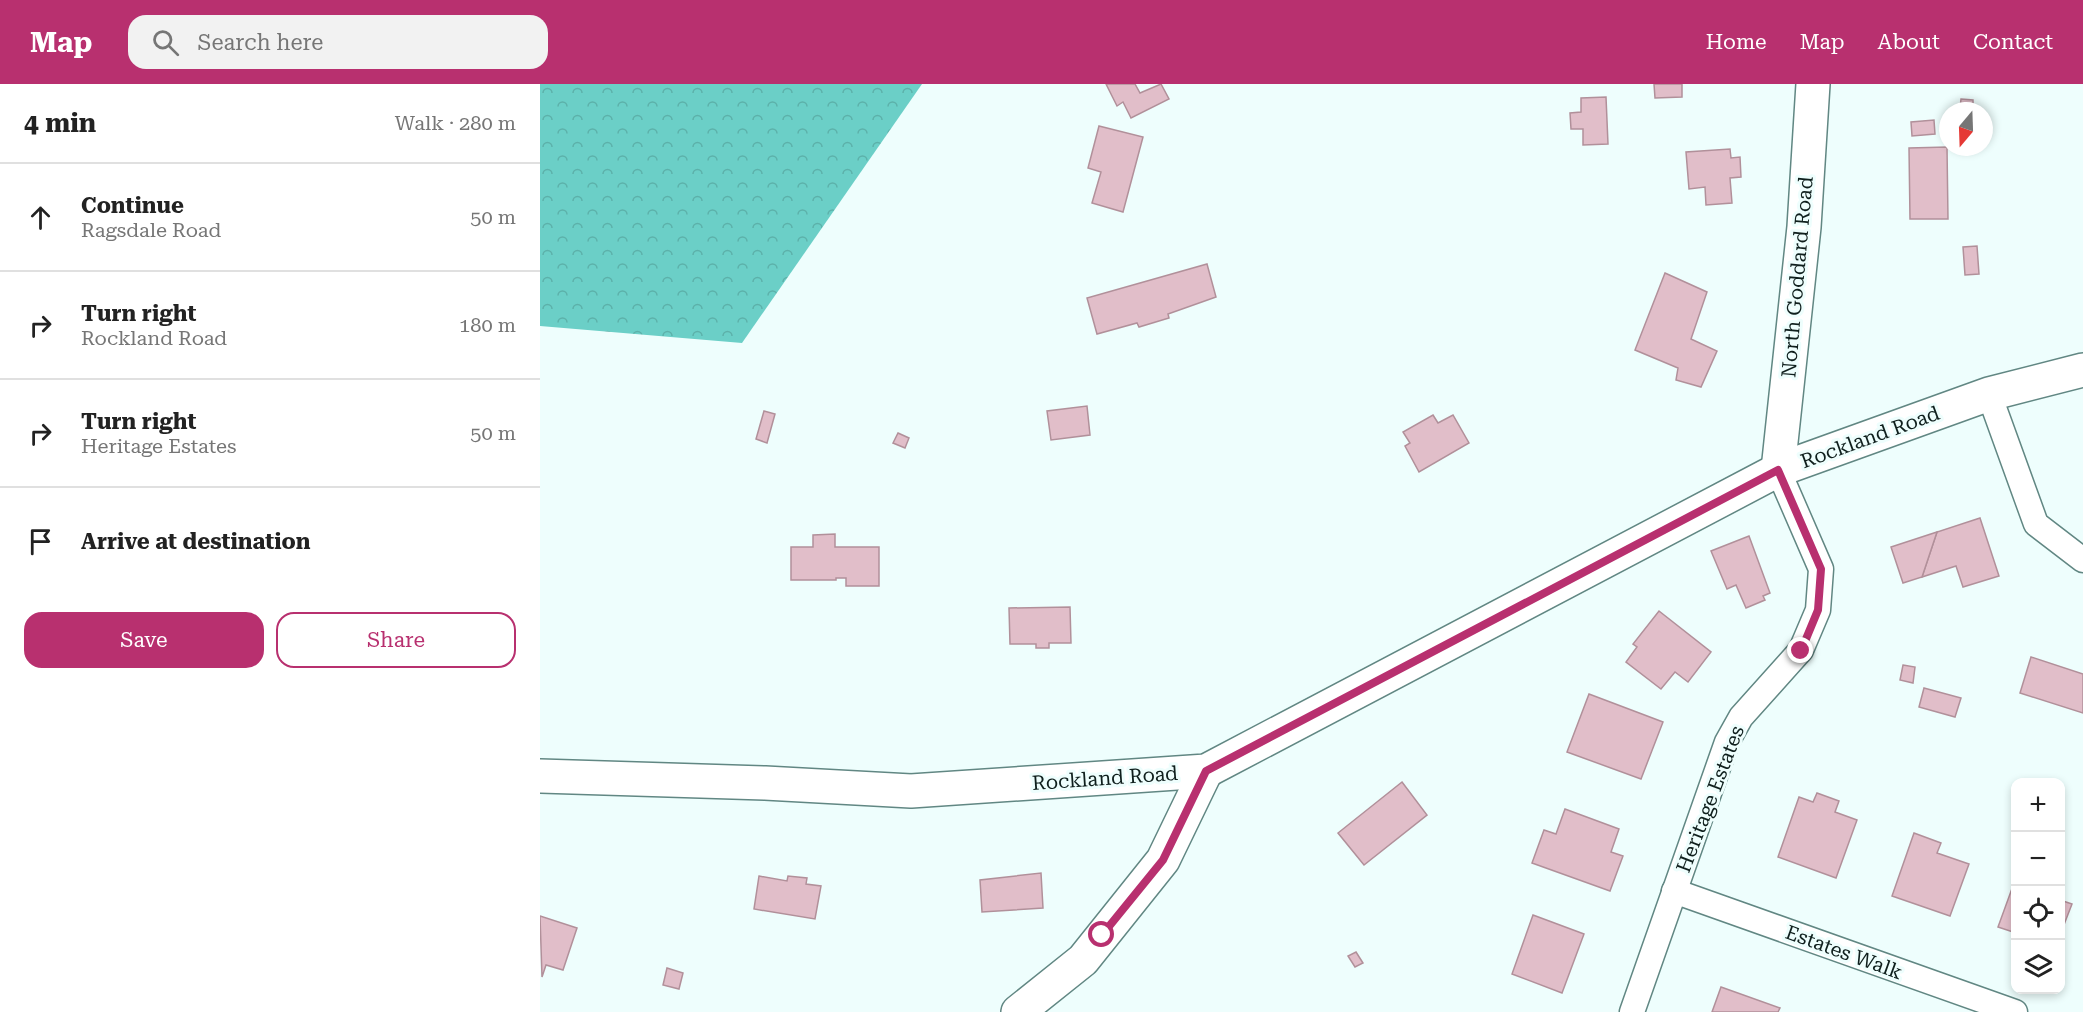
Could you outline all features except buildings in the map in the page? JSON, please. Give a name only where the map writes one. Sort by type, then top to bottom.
[{"type":"main road","name":"North Goddard Road","points":[[1778,470],[1804,227],[1813,84]]},
{"type":"main road","name":"Rockland Road","points":[[540,776],[765,783],[911,791],[1206,771],[1778,470],[1989,394],[2083,370]]},
{"type":"main road","points":[[1018,1012],[1083,960],[1163,860],[1206,771]]},
{"type":"street","points":[[1989,394],[2036,524],[2083,560]]},
{"type":"street","name":"Heritage Estates","points":[[1632,1012],[1727,742],[1741,717],[1801,651],[1818,610],[1821,569],[1778,470]]},
{"type":"street","name":"Estates Walk","points":[[1674,891],[2014,1012]]},
{"type":"green space","points":[[540,84],[922,84],[742,343],[540,326]]},
{"type":"route","points":[[1102,935],[1163,860],[1206,771],[1778,470],[1821,569],[1818,610],[1801,651]]}]
